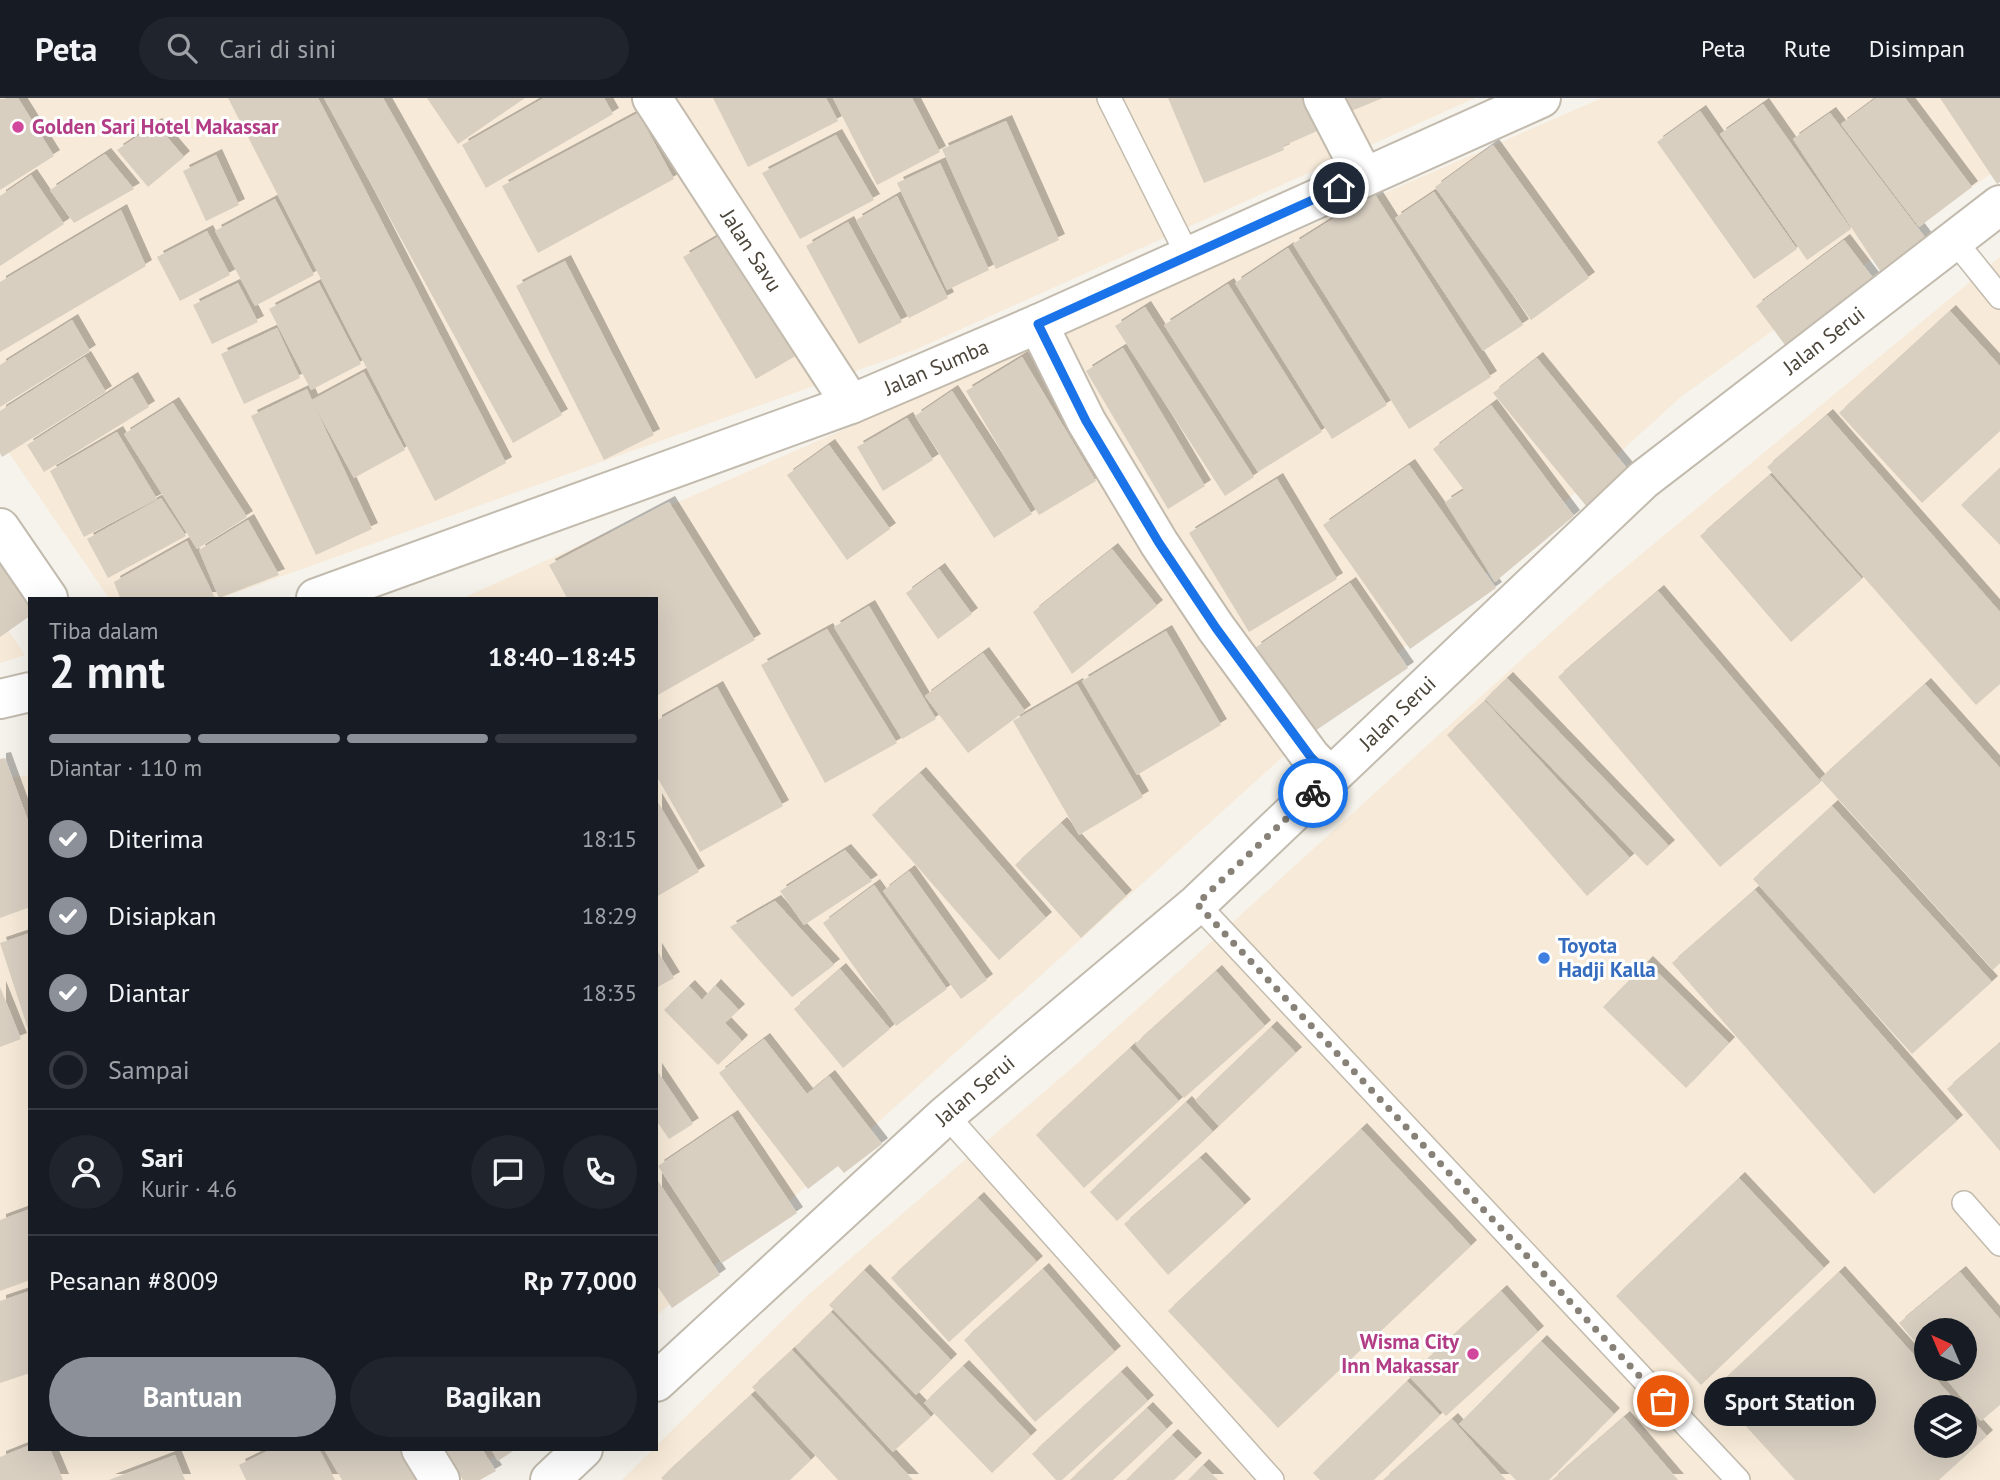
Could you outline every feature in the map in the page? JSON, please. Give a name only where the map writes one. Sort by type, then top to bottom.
[{"type":"street","name":"Jalan Savu","points":[[652,98],[852,404]]},
{"type":"street","points":[[1323,98],[1364,177]]},
{"type":"street","name":"Jalan Sumba","points":[[319,597],[852,404],[1038,324],[1541,98]]},
{"type":"street","name":"Jalan Serui","points":[[658,1380],[946,1115],[1197,904],[1643,480],[2000,205]]},
{"type":"street","points":[[1038,324],[1086,421],[1159,543],[1216,628],[1310,756],[1329,776]]},
{"type":"street","points":[[0,527],[47,597]]},
{"type":"street","points":[[0,699],[28,692]]},
{"type":"street","points":[[422,1451],[440,1480]]},
{"type":"street","points":[[550,1480],[581,1451]]},
{"type":"lane","points":[[1109,98],[1188,256]]},
{"type":"lane","points":[[1954,240],[2000,296]]},
{"type":"lane","points":[[1197,904],[1738,1480]]},
{"type":"lane","points":[[946,1115],[1272,1480]]},
{"type":"lane","points":[[1964,1203],[2000,1244]]},
{"type":"shaded area","points":[[0,98],[1475,98],[917,349],[224,597],[108,597],[0,440]]},
{"type":"shaded area","points":[[1602,98],[2000,98],[2000,167],[1682,396],[833,1163],[658,1314],[658,597],[465,597]]},
{"type":"shaded area","points":[[2000,257],[2000,1480],[622,1480],[651,1451],[658,1451],[658,1444],[808,1295],[1080,1061],[1597,591]]},
{"type":"shaded area","points":[[0,618],[25,655],[0,663]]},
{"type":"shaded area","points":[[28,775],[28,1451],[500,1451],[467,1480],[0,1480],[0,779]]},
{"type":"building","name":"Golden Sari Hotel Makassar","points":[[18,98],[54,156],[0,190],[0,99]]},
{"type":"building","points":[[228,98],[318,98],[506,463],[435,501]]},
{"type":"building","points":[[324,98],[383,98],[562,415],[513,443]]},
{"type":"building","points":[[427,98],[525,98],[458,144]]},
{"type":"building","points":[[544,98],[604,98],[613,114],[486,188],[462,145]]},
{"type":"building","points":[[713,98],[826,98],[838,121],[748,167]]},
{"type":"building","points":[[833,98],[912,98],[940,152],[877,185]]},
{"type":"building","points":[[1168,98],[1311,98],[1324,128],[1283,146],[1284,150],[1204,183]]},
{"type":"building","points":[[1331,98],[1383,98],[1339,116]]},
{"type":"building","points":[[1876,98],[1905,98],[1972,187],[1919,227],[1841,124]]},
{"type":"building","points":[[1940,98],[2000,98],[2000,182],[1997,184]]},
{"type":"building","points":[[1763,104],[1851,229],[1807,260],[1720,134]]},
{"type":"building","points":[[1700,111],[1797,249],[1754,279],[1657,142]]},
{"type":"building","points":[[638,113],[674,179],[538,253],[502,186]]},
{"type":"building","points":[[1830,113],[1927,240],[1882,274],[1793,139]]},
{"type":"building","points":[[1006,121],[1059,240],[996,269],[942,149]]},
{"type":"building","points":[[156,124],[184,157],[148,187],[117,150]]},
{"type":"building","points":[[836,135],[874,200],[800,239],[762,173]]},
{"type":"building","points":[[1493,145],[1589,278],[1531,320],[1435,187]]},
{"type":"building","points":[[105,154],[134,189],[74,223],[50,190]]},
{"type":"building","points":[[216,155],[239,205],[206,221],[183,171]]},
{"type":"building","points":[[940,163],[989,270],[947,290],[897,183]]},
{"type":"building","points":[[31,175],[64,224],[0,266],[0,196]]},
{"type":"building","points":[[1434,192],[1523,325],[1483,351],[1395,218]]},
{"type":"building","points":[[1374,193],[1491,377],[1409,429],[1293,244]]},
{"type":"building","points":[[897,196],[948,298],[909,318],[856,220]]},
{"type":"building","points":[[275,199],[314,275],[255,306],[215,231]]},
{"type":"building","points":[[121,210],[146,266],[0,352],[0,282]]},
{"type":"building","points":[[848,222],[902,322],[859,344],[806,246]]},
{"type":"building","points":[[207,231],[230,275],[180,301],[157,257]]},
{"type":"building","points":[[726,232],[799,354],[756,379],[683,257]]},
{"type":"building","points":[[1844,240],[1873,278],[1785,345],[1756,306]]},
{"type":"building","points":[[1288,248],[1387,405],[1332,439],[1235,283]]},
{"type":"building","points":[[565,261],[654,435],[604,460],[516,286]]},
{"type":"building","points":[[238,283],[258,322],[212,344],[193,305]]},
{"type":"building","points":[[319,283],[361,364],[311,390],[269,309]]},
{"type":"building","points":[[1228,284],[1322,432],[1258,472],[1164,325]]},
{"type":"building","points":[[1145,307],[1254,477],[1225,496],[1115,326]]},
{"type":"building","points":[[1950,311],[2000,366],[2000,431],[1922,503],[1839,413]]},
{"type":"building","points":[[72,320],[90,351],[0,407],[0,365]]},
{"type":"building","points":[[277,328],[300,378],[244,404],[221,354]]},
{"type":"building","points":[[1123,348],[1205,486],[1168,509],[1086,371]]},
{"type":"building","points":[[85,357],[106,392],[2,457],[0,411]]},
{"type":"building","points":[[1022,357],[1096,481],[1039,515],[966,391]]},
{"type":"building","points":[[1537,358],[1630,472],[1587,507],[1493,393]]},
{"type":"building","points":[[364,372],[405,450],[354,478],[314,405],[372,529],[316,555],[251,416],[307,389],[312,400]]},
{"type":"building","points":[[132,378],[149,407],[44,472],[27,445]]},
{"type":"building","points":[[952,391],[1032,514],[994,538],[915,416]]},
{"type":"building","points":[[173,403],[247,517],[197,549],[124,434]]},
{"type":"building","points":[[1491,405],[1574,516],[1495,582],[1445,502],[1464,490],[1433,449]]},
{"type":"building","points":[[1827,415],[2000,612],[2000,684],[1976,705],[1767,467]]},
{"type":"building","points":[[907,418],[933,460],[883,491],[857,447]]},
{"type":"building","points":[[117,432],[157,499],[84,537],[50,471]]},
{"type":"building","points":[[829,445],[890,529],[847,560],[787,475]]},
{"type":"building","points":[[1409,465],[1496,588],[1410,649],[1323,525]]},
{"type":"building","points":[[2000,468],[2000,545],[1961,505]]},
{"type":"building","points":[[1770,475],[1862,579],[1791,642],[1700,536]]},
{"type":"building","points":[[1277,479],[1337,579],[1249,632],[1189,533]]},
{"type":"building","points":[[161,498],[186,536],[108,578],[87,539]]},
{"type":"building","points":[[669,502],[755,640],[658,695],[658,597],[566,597],[549,565]]},
{"type":"building","points":[[248,520],[279,575],[219,597],[199,550]]},
{"type":"building","points":[[187,541],[215,597],[120,597],[114,582]]},
{"type":"building","points":[[1112,549],[1157,606],[1072,674],[1033,612]]},
{"type":"building","points":[[0,557],[28,598],[28,617],[0,637]]},
{"type":"building","points":[[939,569],[972,614],[938,639],[906,593]]},
{"type":"building","points":[[1350,583],[1408,668],[1312,733],[1255,648]]},
{"type":"building","points":[[1658,591],[1821,782],[1720,867],[1558,677]]},
{"type":"building","points":[[869,606],[936,719],[902,739],[834,627]]},
{"type":"building","points":[[827,629],[897,743],[825,783],[761,665]]},
{"type":"building","points":[[1166,631],[1221,725],[1137,775],[1082,681]]},
{"type":"building","points":[[983,653],[1025,711],[968,753],[925,696]]},
{"type":"building","points":[[1507,678],[1669,846],[1647,866],[1485,699]]},
{"type":"building","points":[[1077,684],[1143,797],[1079,835],[1013,721]]},
{"type":"building","points":[[1925,684],[2000,768],[2000,963],[1993,970],[1820,779]]},
{"type":"building","points":[[717,687],[783,806],[700,852],[658,778],[658,720]]},
{"type":"building","points":[[1485,701],[1630,858],[1587,896],[1447,735]]},
{"type":"building","points":[[5,758],[28,821],[28,908],[0,918],[0,759]]},
{"type":"building","points":[[920,773],[1046,918],[999,960],[872,815]]},
{"type":"building","points":[[658,802],[699,872],[658,896]]},
{"type":"building","points":[[1832,806],[1992,982],[1912,1054],[1753,879]]},
{"type":"building","points":[[1061,823],[1126,896],[1081,938],[1015,865]]},
{"type":"building","points":[[845,850],[872,881],[804,925],[780,891]]},
{"type":"building","points":[[909,871],[987,980],[961,999],[883,891]]},
{"type":"building","points":[[874,885],[947,989],[896,1026],[823,923]]},
{"type":"building","points":[[1755,890],[1957,1121],[1874,1194],[1672,963]]},
{"type":"building","points":[[775,901],[834,965],[792,997],[730,927]]},
{"type":"building","points":[[28,934],[28,1029],[0,943]]},
{"type":"building","points":[[658,952],[674,978],[658,987]]},
{"type":"building","points":[[1647,962],[1729,1043],[1686,1088],[1603,1007]]},
{"type":"building","points":[[840,969],[890,1029],[843,1068],[794,1009]]},
{"type":"building","points":[[1216,971],[1265,1026],[1184,1098],[1135,1044]]},
{"type":"building","points":[[715,985],[739,1010],[725,1023],[742,1041],[718,1065],[664,1010],[689,986],[702,1000]]},
{"type":"building","points":[[0,987],[21,1039],[0,1047]]},
{"type":"building","points":[[1271,1027],[1296,1053],[1219,1126],[1195,1100]]},
{"type":"building","points":[[764,1039],[807,1094],[829,1076],[882,1144],[844,1173],[838,1166],[808,1189],[719,1073]]},
{"type":"building","points":[[2000,1043],[2000,1151],[1947,1089]]},
{"type":"building","points":[[1130,1048],[1179,1101],[1084,1188],[1036,1135]]},
{"type":"building","points":[[658,1072],[693,1124],[669,1139],[658,1123]]},
{"type":"building","points":[[1186,1102],[1213,1132],[1117,1221],[1090,1192]]},
{"type":"building","points":[[732,1116],[797,1213],[722,1263],[658,1166]]},
{"type":"building","points":[[1361,1129],[1471,1246],[1278,1428],[1168,1311]]},
{"type":"building","points":[[1200,1158],[1245,1205],[1168,1275],[1124,1224]]},
{"type":"building","points":[[1739,1178],[1824,1268],[1701,1385],[1616,1296]]},
{"type":"building","points":[[658,1181],[720,1275],[672,1308],[658,1287]]},
{"type":"building","points":[[978,1198],[1037,1262],[949,1342],[891,1278]]},
{"type":"building","points":[[28,1210],[28,1281],[0,1291],[0,1220]]},
{"type":"building","points":[[1043,1269],[1115,1352],[1035,1422],[964,1340]]},
{"type":"building","points":[[864,1270],[951,1360],[916,1395],[829,1305]]},
{"type":"building","points":[[1839,1272],[1914,1355],[1914,1381],[1938,1381],[1950,1395],[1914,1395],[1914,1458],[1963,1458],[1939,1480],[1795,1480],[1713,1390]]},
{"type":"building","points":[[1960,1272],[2000,1319],[2000,1405],[1981,1421],[1977,1416],[1977,1395],[1959,1395],[1948,1381],[1978,1381],[1978,1318],[1914,1318],[1914,1341],[1899,1323]]},
{"type":"building","name":"Wisma City Inn Makassar","points":[[1501,1291],[1538,1332],[1446,1416],[1409,1376]]},
{"type":"building","points":[[28,1292],[28,1374],[0,1383],[0,1301]]},
{"type":"building","points":[[831,1312],[931,1417],[893,1452],[795,1347]]},
{"type":"building","points":[[1541,1341],[1614,1414],[1549,1480],[1516,1480],[1459,1424]]},
{"type":"building","points":[[792,1350],[913,1480],[838,1480],[752,1387]]},
{"type":"building","points":[[963,1366],[1031,1436],[992,1473],[924,1403]]},
{"type":"building","points":[[1121,1372],[1148,1401],[1062,1480],[1056,1480],[1032,1454]]},
{"type":"building","points":[[1407,1381],[1440,1415],[1374,1480],[1320,1480],[1313,1473]]},
{"type":"building","points":[[751,1395],[811,1460],[790,1480],[661,1478]]},
{"type":"building","points":[[1147,1408],[1167,1429],[1113,1480],[1070,1480]]},
{"type":"building","points":[[1624,1417],[1678,1480],[1552,1480]]},
{"type":"building","points":[[1452,1419],[1506,1480],[1383,1480]]},
{"type":"building","points":[[1977,1425],[1987,1436],[1977,1445]]},
{"type":"building","points":[[1172,1435],[1196,1459],[1174,1480],[1126,1480]]},
{"type":"building","points":[[28,1446],[28,1451],[51,1451],[63,1480],[0,1480],[0,1457]]},
{"type":"building","points":[[268,1451],[320,1451],[335,1480],[246,1480],[239,1465]]},
{"type":"building","points":[[325,1451],[412,1451],[429,1480],[342,1480]]},
{"type":"building","points":[[445,1451],[483,1451],[496,1471],[480,1480],[463,1480]]},
{"type":"building","points":[[492,1451],[513,1451],[498,1461]]},
{"type":"building","points":[[175,1455],[185,1480],[109,1480]]},
{"type":"building","points":[[1203,1465],[1218,1480],[1188,1480]]},
{"type":"way so far","points":[[1313,793],[1197,904],[1663,1401]]},
{"type":"place","name":"Golden Sari Hotel Makassar","points":[[18,127]]},
{"type":"place","name":"Toyota Hadji Kalla","points":[[1544,958]]},
{"type":"place","name":"Wisma City Inn Makassar","points":[[1473,1354]]},
{"type":"place","name":"Sport Station","points":[[1663,1401]]},
{"type":"route","points":[[1313,793],[1329,776],[1310,756],[1216,628],[1159,543],[1086,421],[1038,324],[1339,188]]}]
